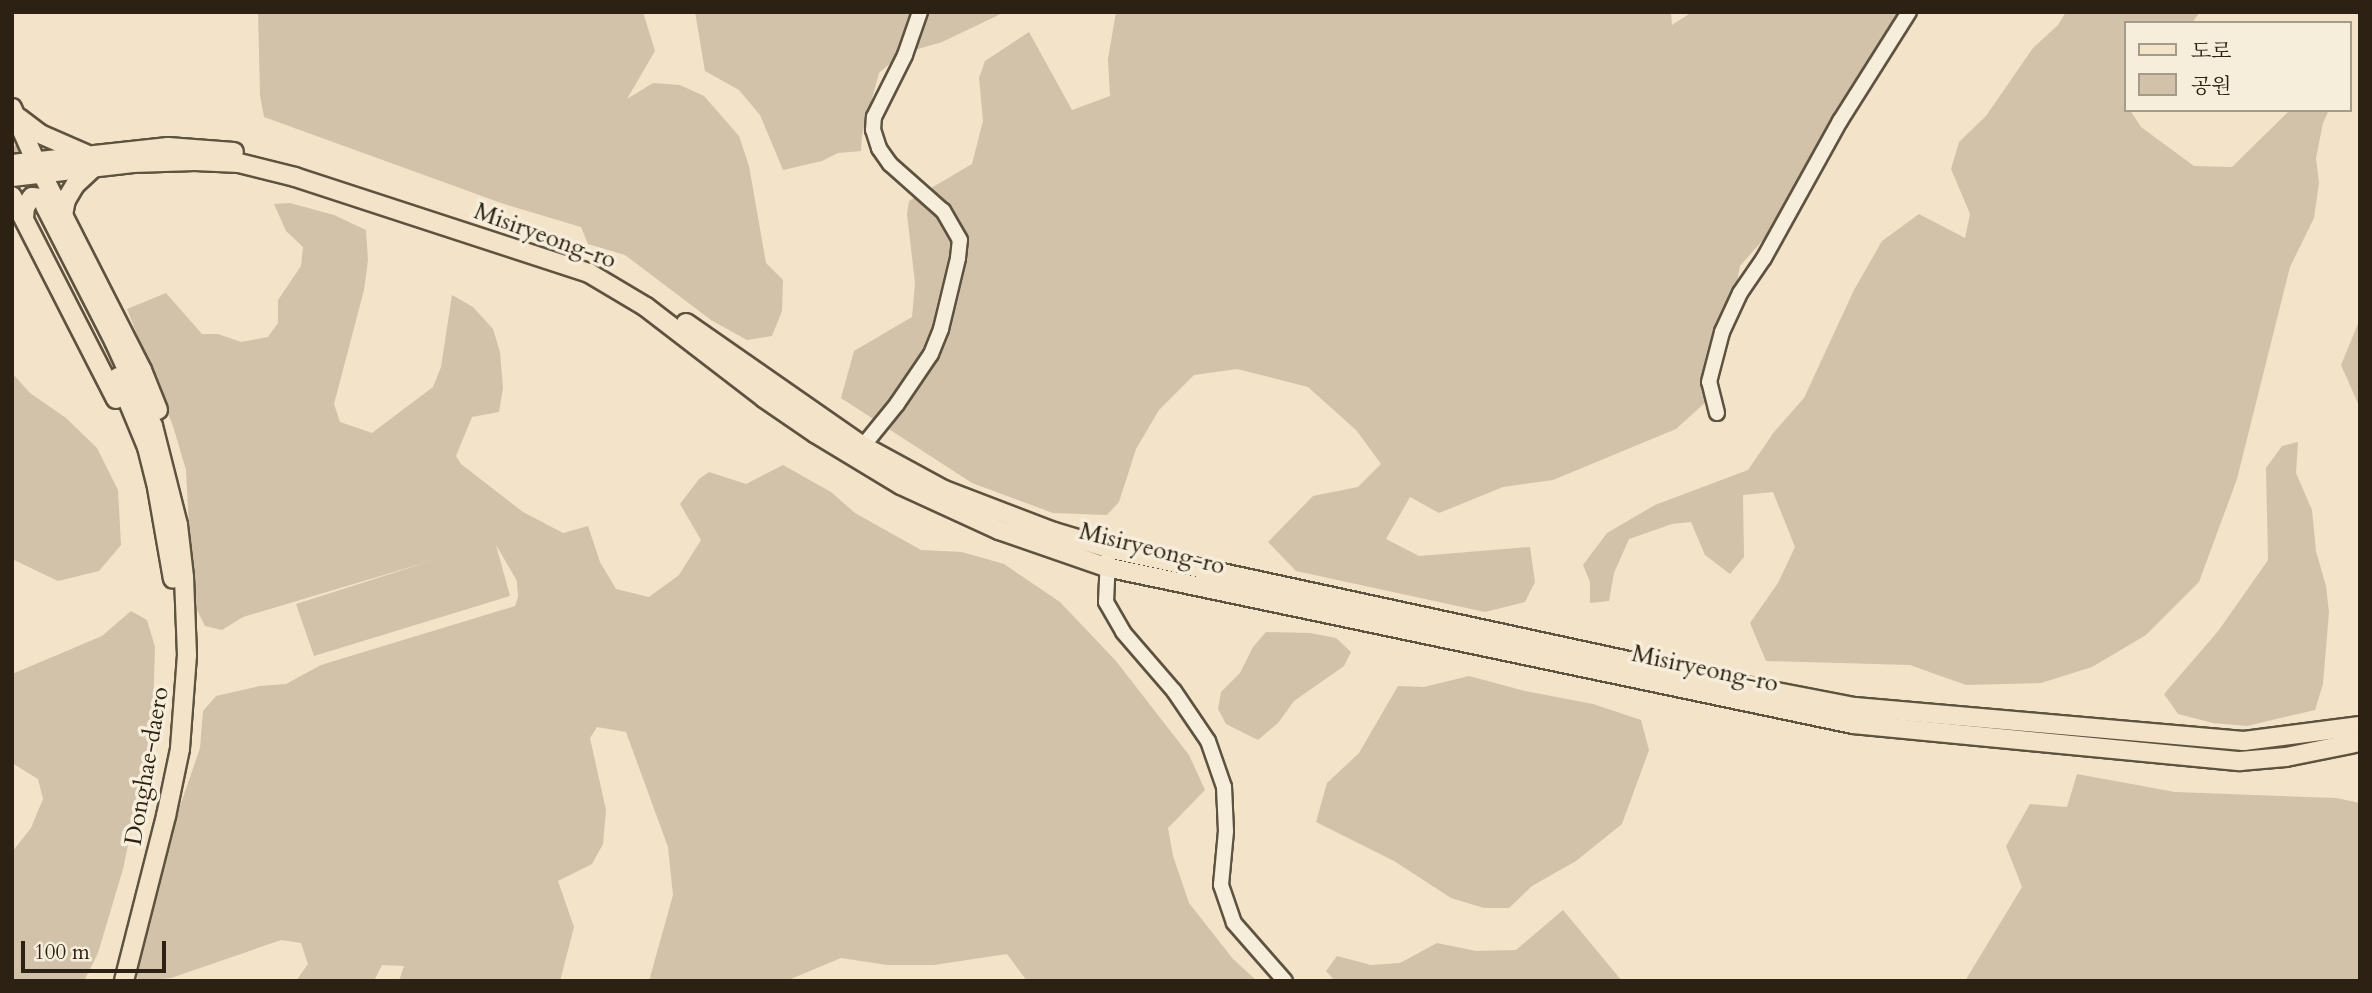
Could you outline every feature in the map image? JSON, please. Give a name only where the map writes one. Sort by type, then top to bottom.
[{"type":"main road","points":[[13,114],[40,134],[92,161],[66,200],[63,215],[142,370],[158,409],[173,467],[168,510]]},
{"type":"main road","points":[[13,114],[38,167],[39,208]]},
{"type":"main road","name":"Misiryeong-ro","points":[[12,164],[38,167],[168,148],[239,153],[340,181],[584,260],[631,284],[863,446],[983,507],[1111,549],[1730,683],[1855,707],[2244,741],[2330,733],[2360,726]]},
{"type":"main road","name":"Misiryeong-ro","points":[[92,161],[195,160],[258,167],[589,273],[646,307],[814,433],[901,485],[999,530],[1106,567],[1853,724],[2240,761],[2286,757],[2360,742]]},
{"type":"main road","name":"Misiryeong-ro","points":[[12,177],[38,167]]},
{"type":"main road","points":[[12,196],[63,215]]},
{"type":"main road","name":"Donghae-daero","points":[[39,208],[119,379],[147,447],[168,510],[186,607],[183,721],[166,816],[124,981]]},
{"type":"main road","name":"Donghae-daero","points":[[114,981],[152,841],[170,745],[175,690],[175,601],[168,510]]},
{"type":"street","points":[[863,446],[897,404],[930,354],[941,329],[958,258],[960,240],[943,211],[890,164],[878,148],[873,130],[874,117],[905,55],[920,12]]},
{"type":"street","points":[[1717,414],[1709,382],[1726,322],[1840,121],[1909,12]]},
{"type":"street","points":[[1111,549],[1106,567],[1105,602],[1124,632],[1174,691],[1208,741],[1224,787],[1226,831],[1221,885],[1234,923],[1285,981]]},
{"type":"green space","points":[[258,12],[643,12],[655,51],[627,99],[653,83],[680,85],[704,96],[739,136],[749,166],[766,263],[783,280],[782,311],[772,336],[747,340],[711,320],[625,255],[588,244],[581,227],[504,204],[264,117],[260,95]]},
{"type":"green space","points":[[695,12],[1005,12],[942,42],[901,54],[879,73],[862,135],[861,151],[838,153],[822,161],[783,170],[760,115],[739,90],[705,71]]},
{"type":"green space","points":[[1116,12],[1671,12],[1672,25],[1692,12],[1908,12],[1777,224],[1740,266],[1720,370],[1708,400],[1676,429],[1553,480],[1503,487],[1439,513],[1410,497],[1386,539],[1419,556],[1530,547],[1535,582],[1525,602],[1485,612],[1296,571],[1268,542],[1313,496],[1358,487],[1381,464],[1357,431],[1308,387],[1237,369],[1194,375],[1159,410],[1136,449],[1119,502],[1107,515],[1053,513],[972,483],[841,398],[854,351],[912,317],[915,283],[907,214],[909,201],[972,164],[983,121],[979,78],[985,61],[1029,32],[1072,110],[1110,96],[1108,59]]},
{"type":"green space","points":[[2066,12],[2200,12],[2193,21],[2124,21],[2124,112],[2131,112],[2141,127],[2194,166],[2232,167],[2288,112],[2328,112],[2323,123],[2316,158],[2319,183],[2314,218],[2290,267],[2237,479],[2199,582],[2146,635],[2092,667],[2041,683],[1966,685],[1910,665],[1766,661],[1750,623],[1778,583],[1795,547],[1773,492],[1743,495],[1744,557],[1730,574],[1705,555],[1691,522],[1672,524],[1629,539],[1614,573],[1609,601],[1590,603],[1590,582],[1583,565],[1607,533],[1655,505],[1748,470],[1774,432],[1804,398],[1854,290],[1882,241],[1919,214],[1965,238],[1970,214],[1951,169],[1959,142],[1986,116],[2033,48],[2058,25]]},
{"type":"green space","points":[[290,203],[334,215],[366,230],[368,260],[364,290],[334,404],[340,422],[372,433],[433,387],[441,367],[452,295],[473,307],[493,329],[500,352],[503,388],[499,412],[472,417],[456,456],[461,464],[523,512],[563,533],[588,526],[600,562],[616,589],[649,597],[679,575],[701,540],[680,504],[699,479],[709,472],[746,484],[783,465],[831,492],[855,513],[921,550],[962,552],[1004,564],[1060,602],[1116,661],[1189,755],[1205,790],[1168,828],[1173,856],[1189,903],[1233,959],[1257,981],[1027,981],[1007,954],[934,965],[887,965],[841,958],[786,981],[649,981],[673,895],[668,847],[626,732],[597,727],[590,738],[606,810],[603,844],[592,864],[558,881],[574,927],[560,981],[399,981],[404,966],[382,965],[374,981],[296,981],[308,964],[301,943],[281,940],[171,978],[138,981],[136,963],[157,873],[200,748],[203,711],[216,696],[260,686],[286,684],[321,665],[515,606],[518,597],[517,581],[496,545],[510,596],[314,656],[296,604],[434,560],[243,617],[222,630],[205,626],[194,604],[186,557],[189,527],[186,470],[173,426],[127,309],[166,293],[202,334],[218,334],[241,342],[268,337],[278,323],[278,300],[301,266],[303,247],[286,231],[274,204]]},
{"type":"green space","points":[[2360,319],[2360,408],[2341,365]]},
{"type":"green space","points":[[12,373],[30,393],[66,418],[97,448],[118,490],[121,545],[99,571],[58,581],[12,559]]},
{"type":"green space","points":[[2298,442],[2296,473],[2312,510],[2316,551],[2326,586],[2329,612],[2323,684],[2315,710],[2247,726],[2213,723],[2178,714],[2164,694],[2219,630],[2268,560],[2266,468],[2282,446]]},
{"type":"green space","points":[[131,611],[147,620],[155,647],[153,711],[149,746],[123,869],[98,953],[84,981],[12,981],[12,852],[31,828],[43,799],[38,779],[12,763],[12,674],[102,636]]},
{"type":"green space","points":[[1266,632],[1310,633],[1336,638],[1351,652],[1344,666],[1294,701],[1278,723],[1258,740],[1226,724],[1218,709],[1221,692],[1240,673],[1253,647]]},
{"type":"green space","points":[[1469,676],[1525,691],[1593,704],[1641,720],[1649,750],[1622,824],[1576,861],[1532,886],[1509,908],[1484,908],[1451,898],[1394,861],[1316,822],[1327,783],[1359,753],[1398,686],[1424,687]]},
{"type":"green space","points":[[2077,774],[2175,792],[2336,798],[2360,803],[2360,981],[1965,981],[2022,887],[2006,846],[2030,804],[2067,807]]},
{"type":"green space","points":[[1563,910],[1622,981],[1335,981],[1326,971],[1337,956],[1371,965],[1400,963],[1437,943],[1476,951],[1516,950]]},
{"type":"tunnel","points":[[12,147],[45,206]]}]
